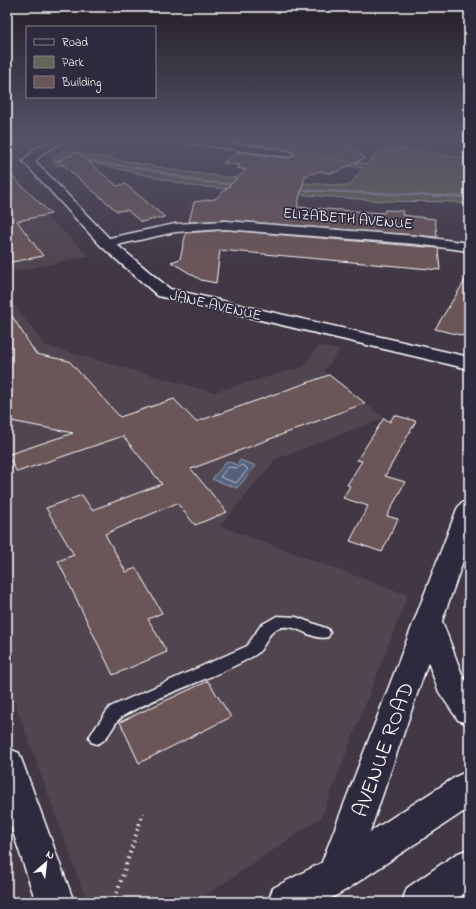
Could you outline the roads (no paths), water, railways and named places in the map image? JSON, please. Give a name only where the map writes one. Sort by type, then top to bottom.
[{"type":"street","name":"JANE AVENUE","points":[[48,181],[106,242],[164,293],[469,363]]},
{"type":"street","name":"ELIZABETH AVENUE","points":[[106,242],[175,228],[225,225],[416,240],[469,247]]},
{"type":"street","name":"AVENUE ROAD","points":[[336,875],[469,509]]},
{"type":"street","points":[[429,622],[450,683],[469,710]]},
{"type":"street","points":[[7,764],[55,902]]},
{"type":"street","points":[[287,902],[336,875],[469,788]]},
{"type":"street","points":[[421,902],[469,867]]},
{"type":"lane","points":[[97,737],[116,712],[252,650],[266,629],[277,622],[296,623],[323,633]]},
{"type":"water","points":[[240,460],[256,466],[237,488],[212,479],[227,461],[237,465]]},
{"type":"waterway","points":[[201,181],[239,185]]},
{"type":"waterway","points":[[294,190],[469,197]]}]
